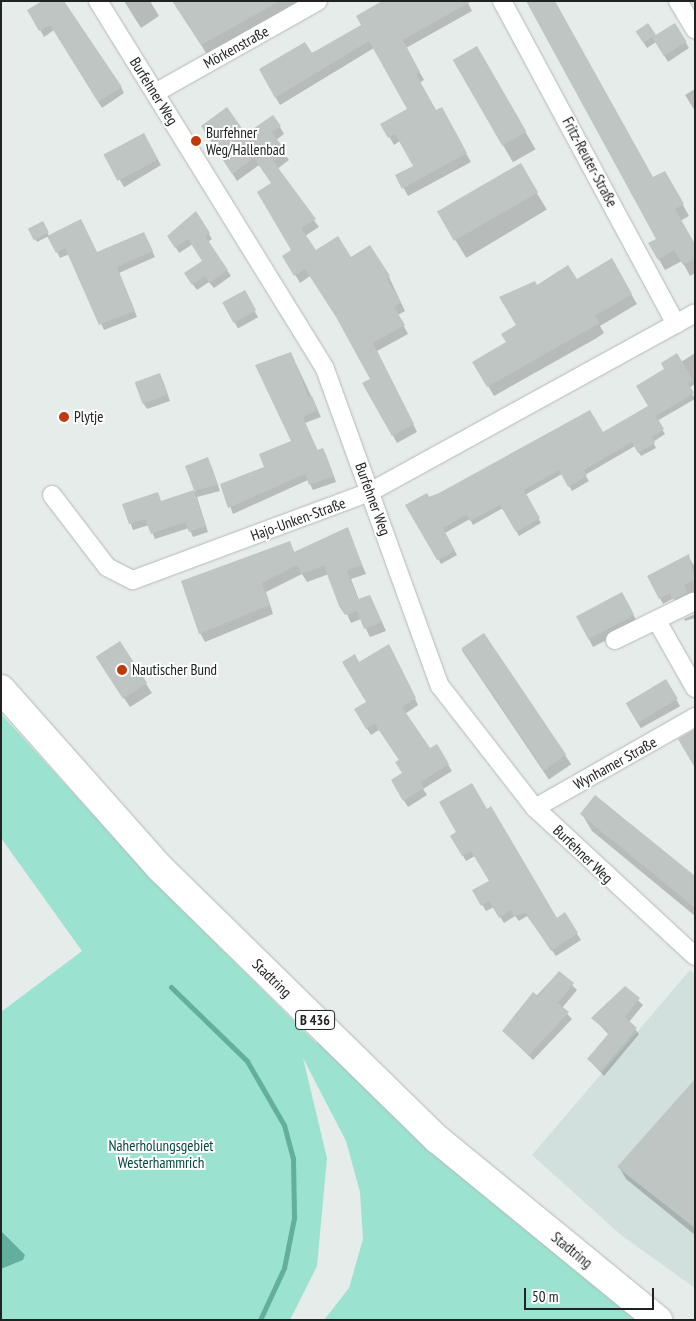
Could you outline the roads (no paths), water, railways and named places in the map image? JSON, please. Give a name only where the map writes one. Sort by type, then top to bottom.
[{"type":"highway","name":"Stadtring","points":[[1,689],[160,868],[436,1139],[658,1320]]},
{"type":"street","name":"Burfehner Weg","points":[[98,1],[313,345],[370,492],[440,686],[535,808],[695,956]]},
{"type":"street","name":"Mörkenstraße","points":[[155,93],[318,1]]},
{"type":"street","name":"Fritz-Reuter-Straße","points":[[502,1],[676,324]]},
{"type":"street","points":[[678,1],[695,29]]},
{"type":"street","name":"Hajo-Unken-Straße","points":[[52,495],[107,567],[126,580],[370,492],[695,313]]},
{"type":"street","points":[[615,640],[693,602]]},
{"type":"street","points":[[657,621],[695,688]]},
{"type":"street","name":"Wynhamer Straße","points":[[535,808],[695,717]]},
{"type":"waterway","points":[[171,987],[247,1061],[284,1125],[293,1158],[294,1218],[284,1268],[260,1320]]},
{"type":"place","name":"Burfehner Weg/Hallenbad","points":[[196,141]]},
{"type":"place","name":"Plytje","points":[[64,417]]},
{"type":"place","name":"Nautischer Bund","points":[[122,670]]},
{"type":"park label","name":"Naherholungsgebiet Westerhammrich","points":[[161,1154]]}]
